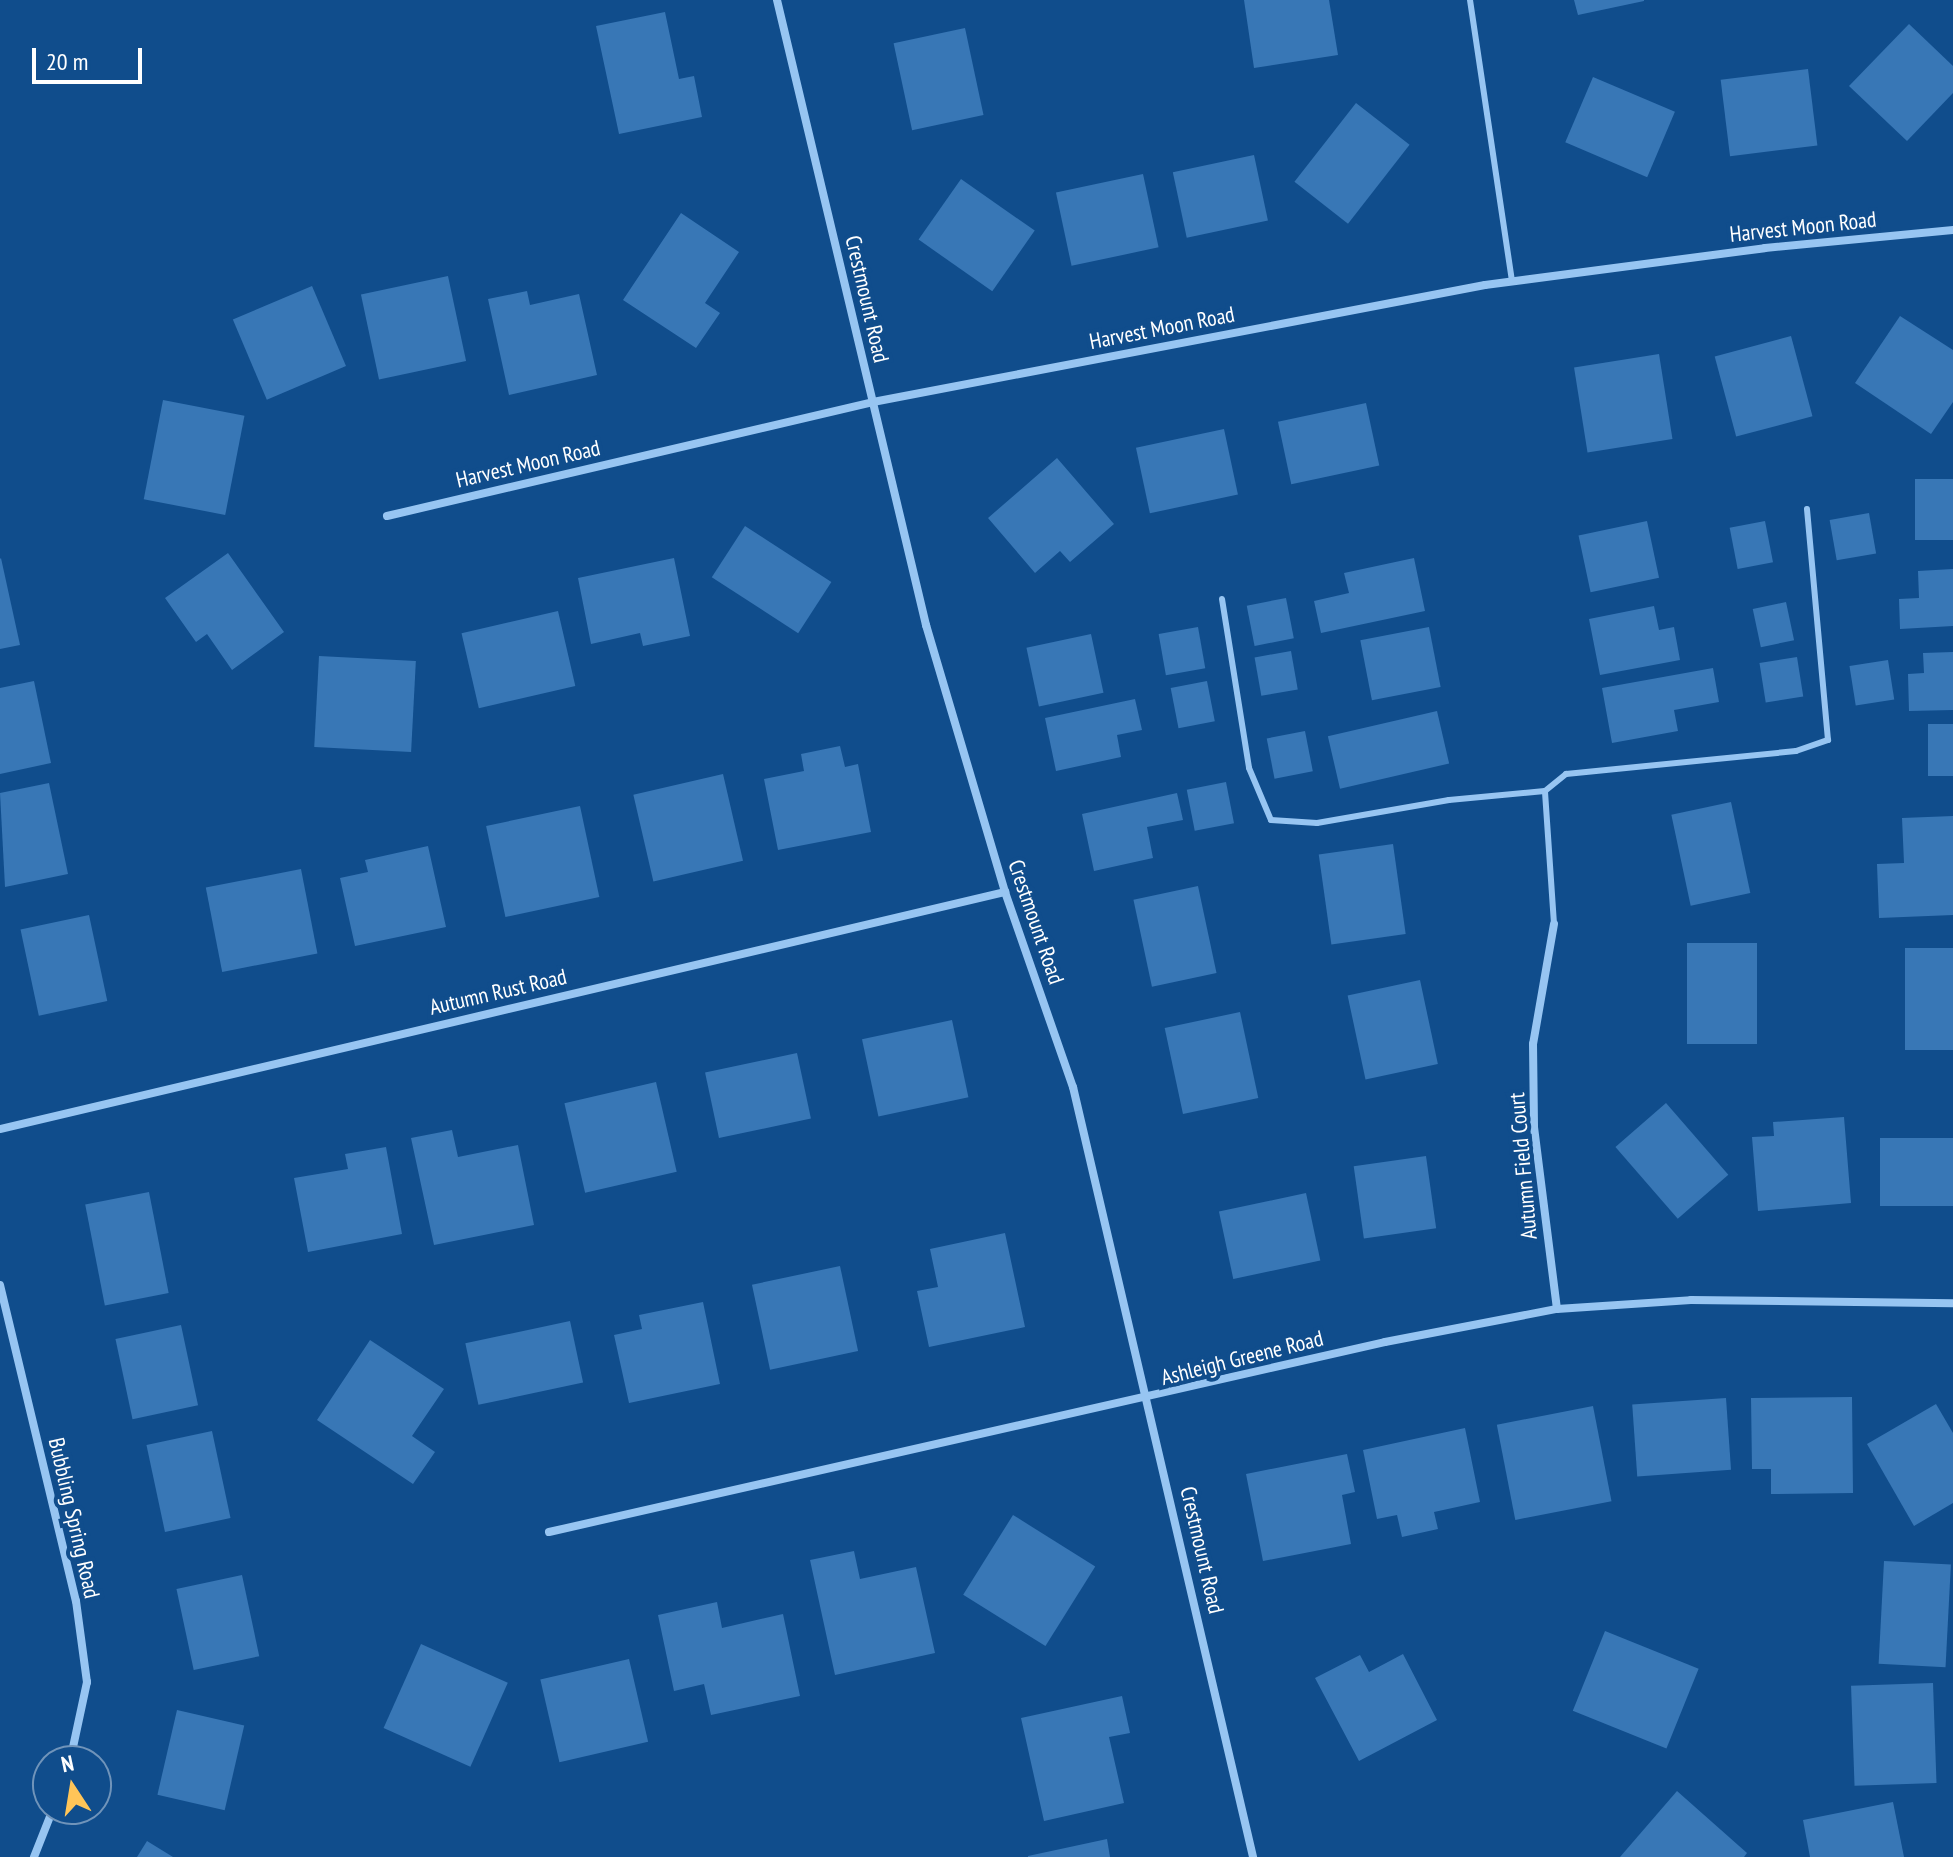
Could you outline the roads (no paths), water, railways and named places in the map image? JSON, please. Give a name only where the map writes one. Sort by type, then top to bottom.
[{"type":"street","name":"Crestmount Road","points":[[777,0],[926,625],[1005,892],[1073,1087],[1150,1398],[1253,1857]]},
{"type":"street","name":"Harvest Moon Road","points":[[387,516],[873,402],[1512,282],[1765,248],[1953,230]]},
{"type":"street","name":"Autumn Rust Road","points":[[0,1129],[1005,892]]},
{"type":"street","name":"Autumn Field Court","points":[[1554,924],[1533,1044],[1534,1127],[1557,1309]]},
{"type":"street","name":"Bubbling Spring Road","points":[[0,1285],[76,1601],[87,1682],[73,1745]]},
{"type":"street","name":"Ashleigh Greene Road","points":[[549,1532],[1150,1398],[1385,1342],[1557,1309],[1691,1300],[1953,1303]]},
{"type":"street","points":[[34,1857],[47,1825]]},
{"type":"lane","points":[[1470,0],[1512,282]]},
{"type":"lane","points":[[1222,599],[1249,768],[1271,820],[1317,823],[1449,800],[1545,791],[1566,774],[1796,751],[1828,740],[1807,509]]},
{"type":"lane","points":[[1545,791],[1554,924]]}]
